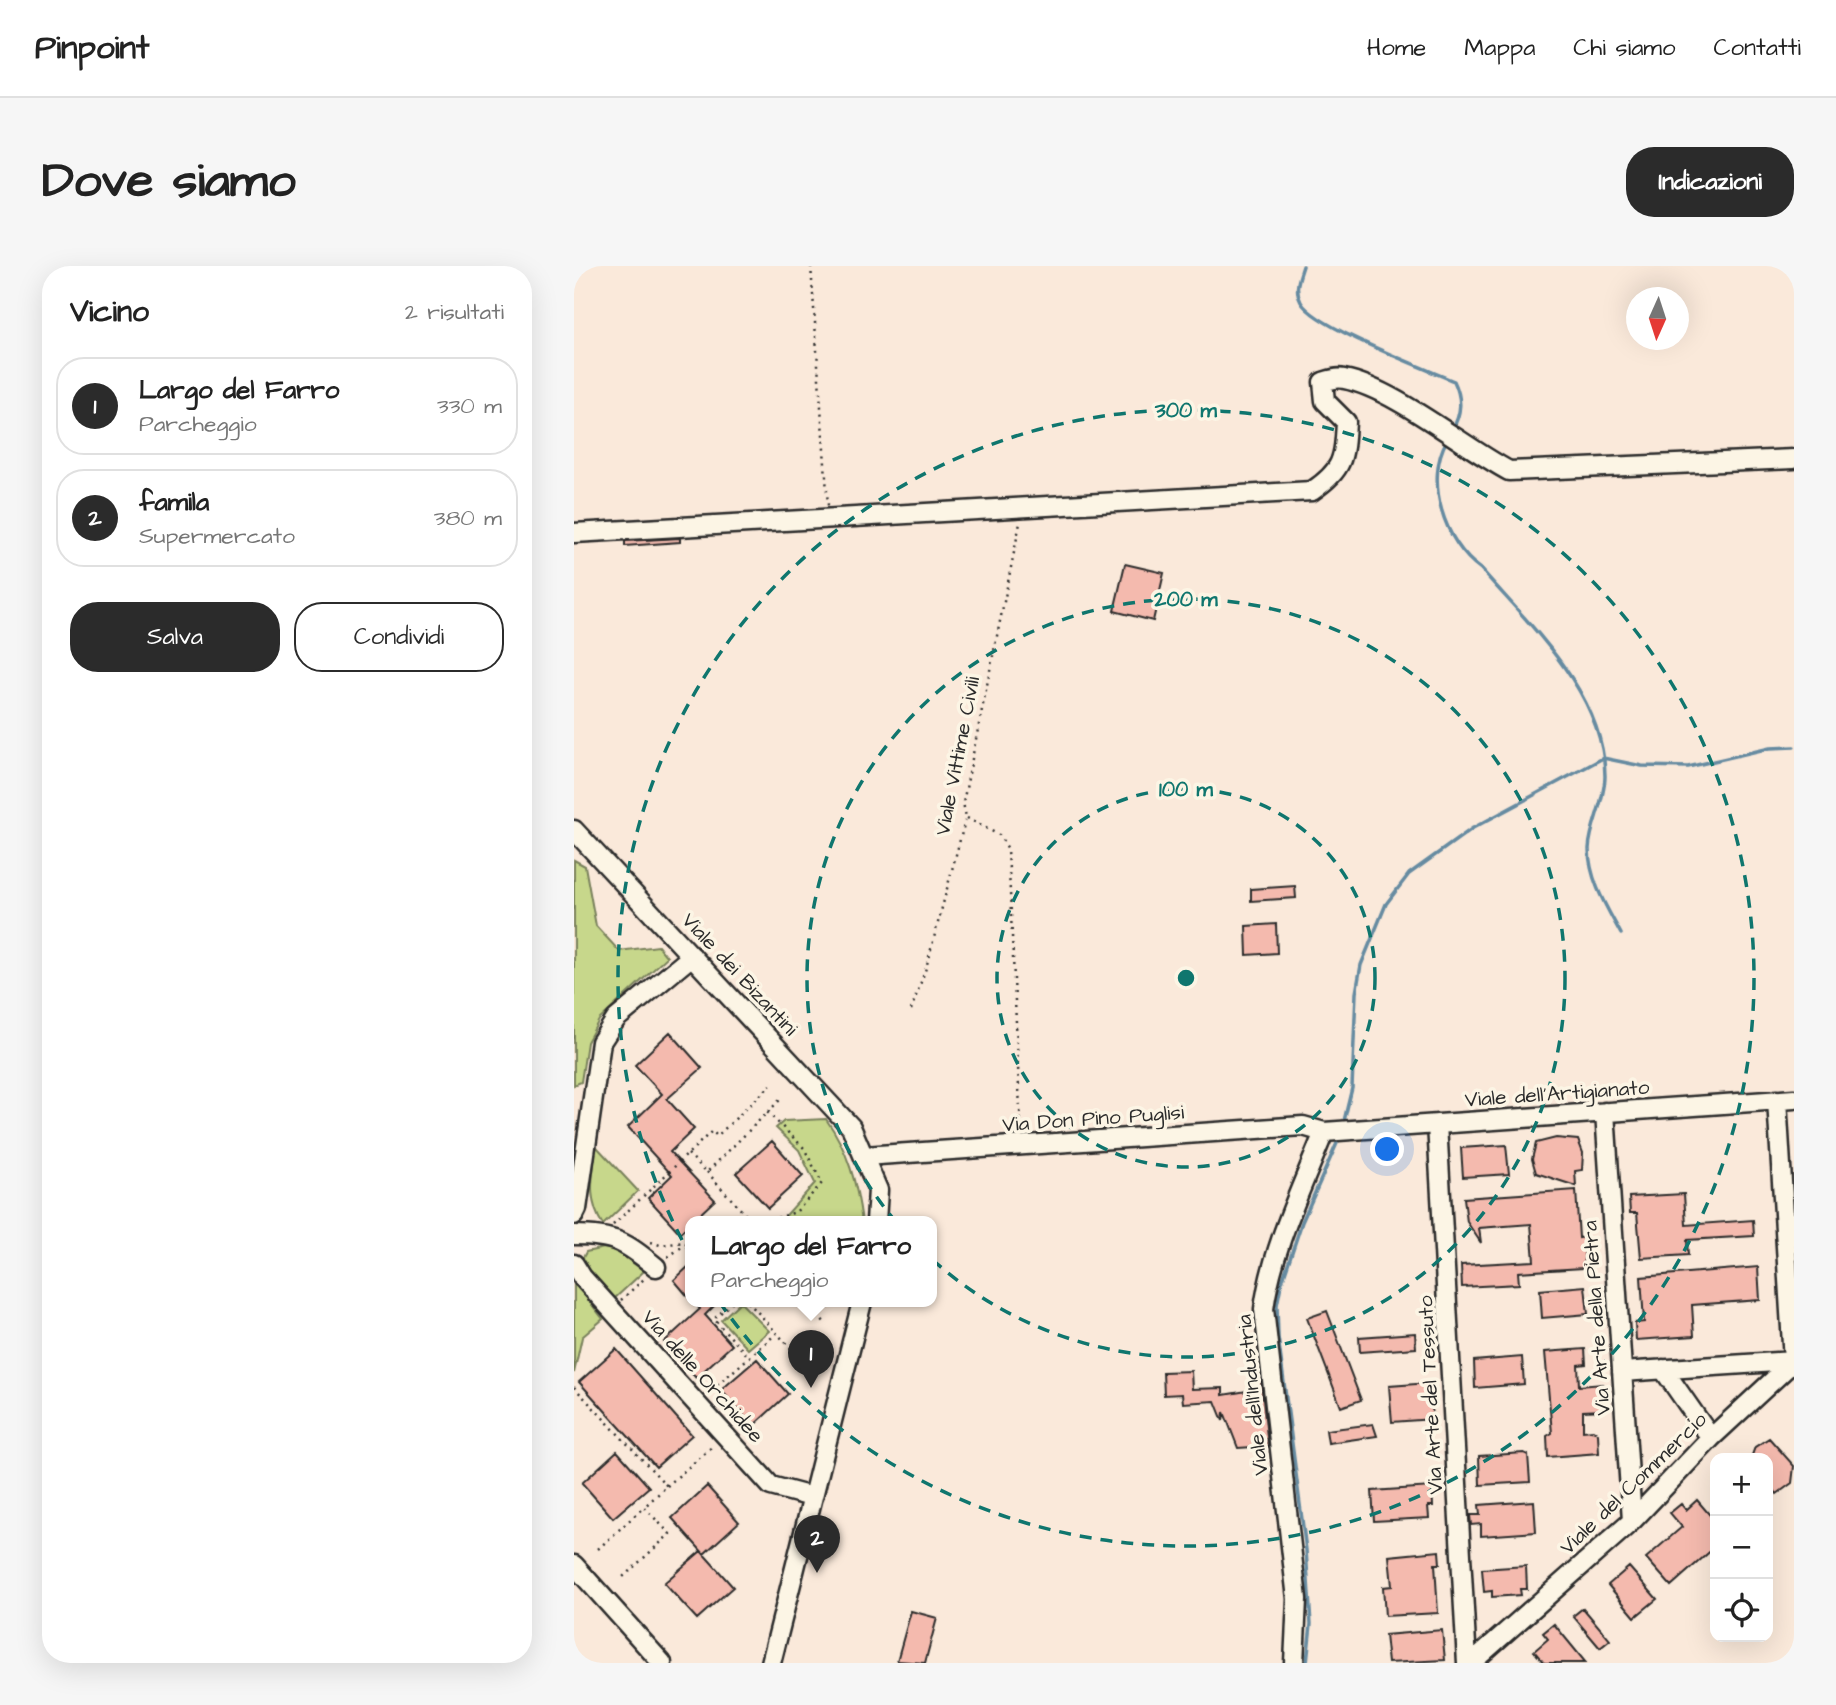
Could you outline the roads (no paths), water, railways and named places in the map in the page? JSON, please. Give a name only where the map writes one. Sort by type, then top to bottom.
[{"type":"street","points":[[574,533],[1312,491],[1335,475],[1344,454],[1346,422],[1325,401],[1323,382],[1342,378],[1382,391],[1473,452],[1510,471],[1794,459]]},
{"type":"street","name":"Viale dei Bizantini","points":[[576,836],[851,1127],[878,1190],[876,1216]]},
{"type":"street","points":[[574,1215],[578,1209],[601,1042],[616,1019],[692,956]]},
{"type":"street","points":[[1622,1372],[1794,1361],[1786,1099]]},
{"type":"street","name":"Viale dell'Artigianato","points":[[1324,1132],[1786,1099]]},
{"type":"street","name":"Via Arte della Pietra","points":[[1605,1112],[1632,1521]]},
{"type":"street","name":"Via Arte del Tessuto","points":[[1437,1124],[1469,1663]]},
{"type":"street","name":"Via Don Pino Puglisi","points":[[864,1156],[1303,1126],[1324,1132]]},
{"type":"street","name":"Viale dell'Industria","points":[[1294,1663],[1297,1599],[1264,1309],[1268,1278],[1277,1251],[1324,1132]]},
{"type":"street","points":[[574,1235],[603,1235],[629,1245],[656,1267]]},
{"type":"street","name":"Via delle Orchidee","points":[[574,1264],[582,1277],[771,1486],[812,1497]]},
{"type":"street","points":[[769,1663],[861,1307]]},
{"type":"street","name":"Viale del Commercio","points":[[1469,1663],[1632,1521],[1711,1438],[1794,1361]]},
{"type":"street","points":[[1663,1369],[1711,1438]]},
{"type":"street","points":[[574,1565],[662,1663]]},
{"type":"waterway","points":[[1303,266],[1298,293],[1301,302],[1310,312],[1348,335],[1454,381],[1460,406],[1452,430]]},
{"type":"waterway","points":[[1447,440],[1437,473],[1438,492],[1448,527],[1468,558],[1521,614],[1561,663],[1579,689],[1592,717],[1601,746],[1605,776],[1603,795],[1590,840],[1590,860],[1600,893],[1621,934]]},
{"type":"waterway","points":[[1344,1121],[1352,1088],[1356,993],[1361,965],[1386,904],[1409,874],[1473,828],[1603,758],[1642,766],[1688,767],[1770,748],[1794,747]]},
{"type":"waterway","points":[[1307,1662],[1311,1624],[1306,1550],[1278,1337],[1277,1305],[1302,1222],[1338,1141]]},
{"type":"place","name":"Largo del Farro","points":[[811,1388]]},
{"type":"place","name":"famila","points":[[817,1573]]}]
